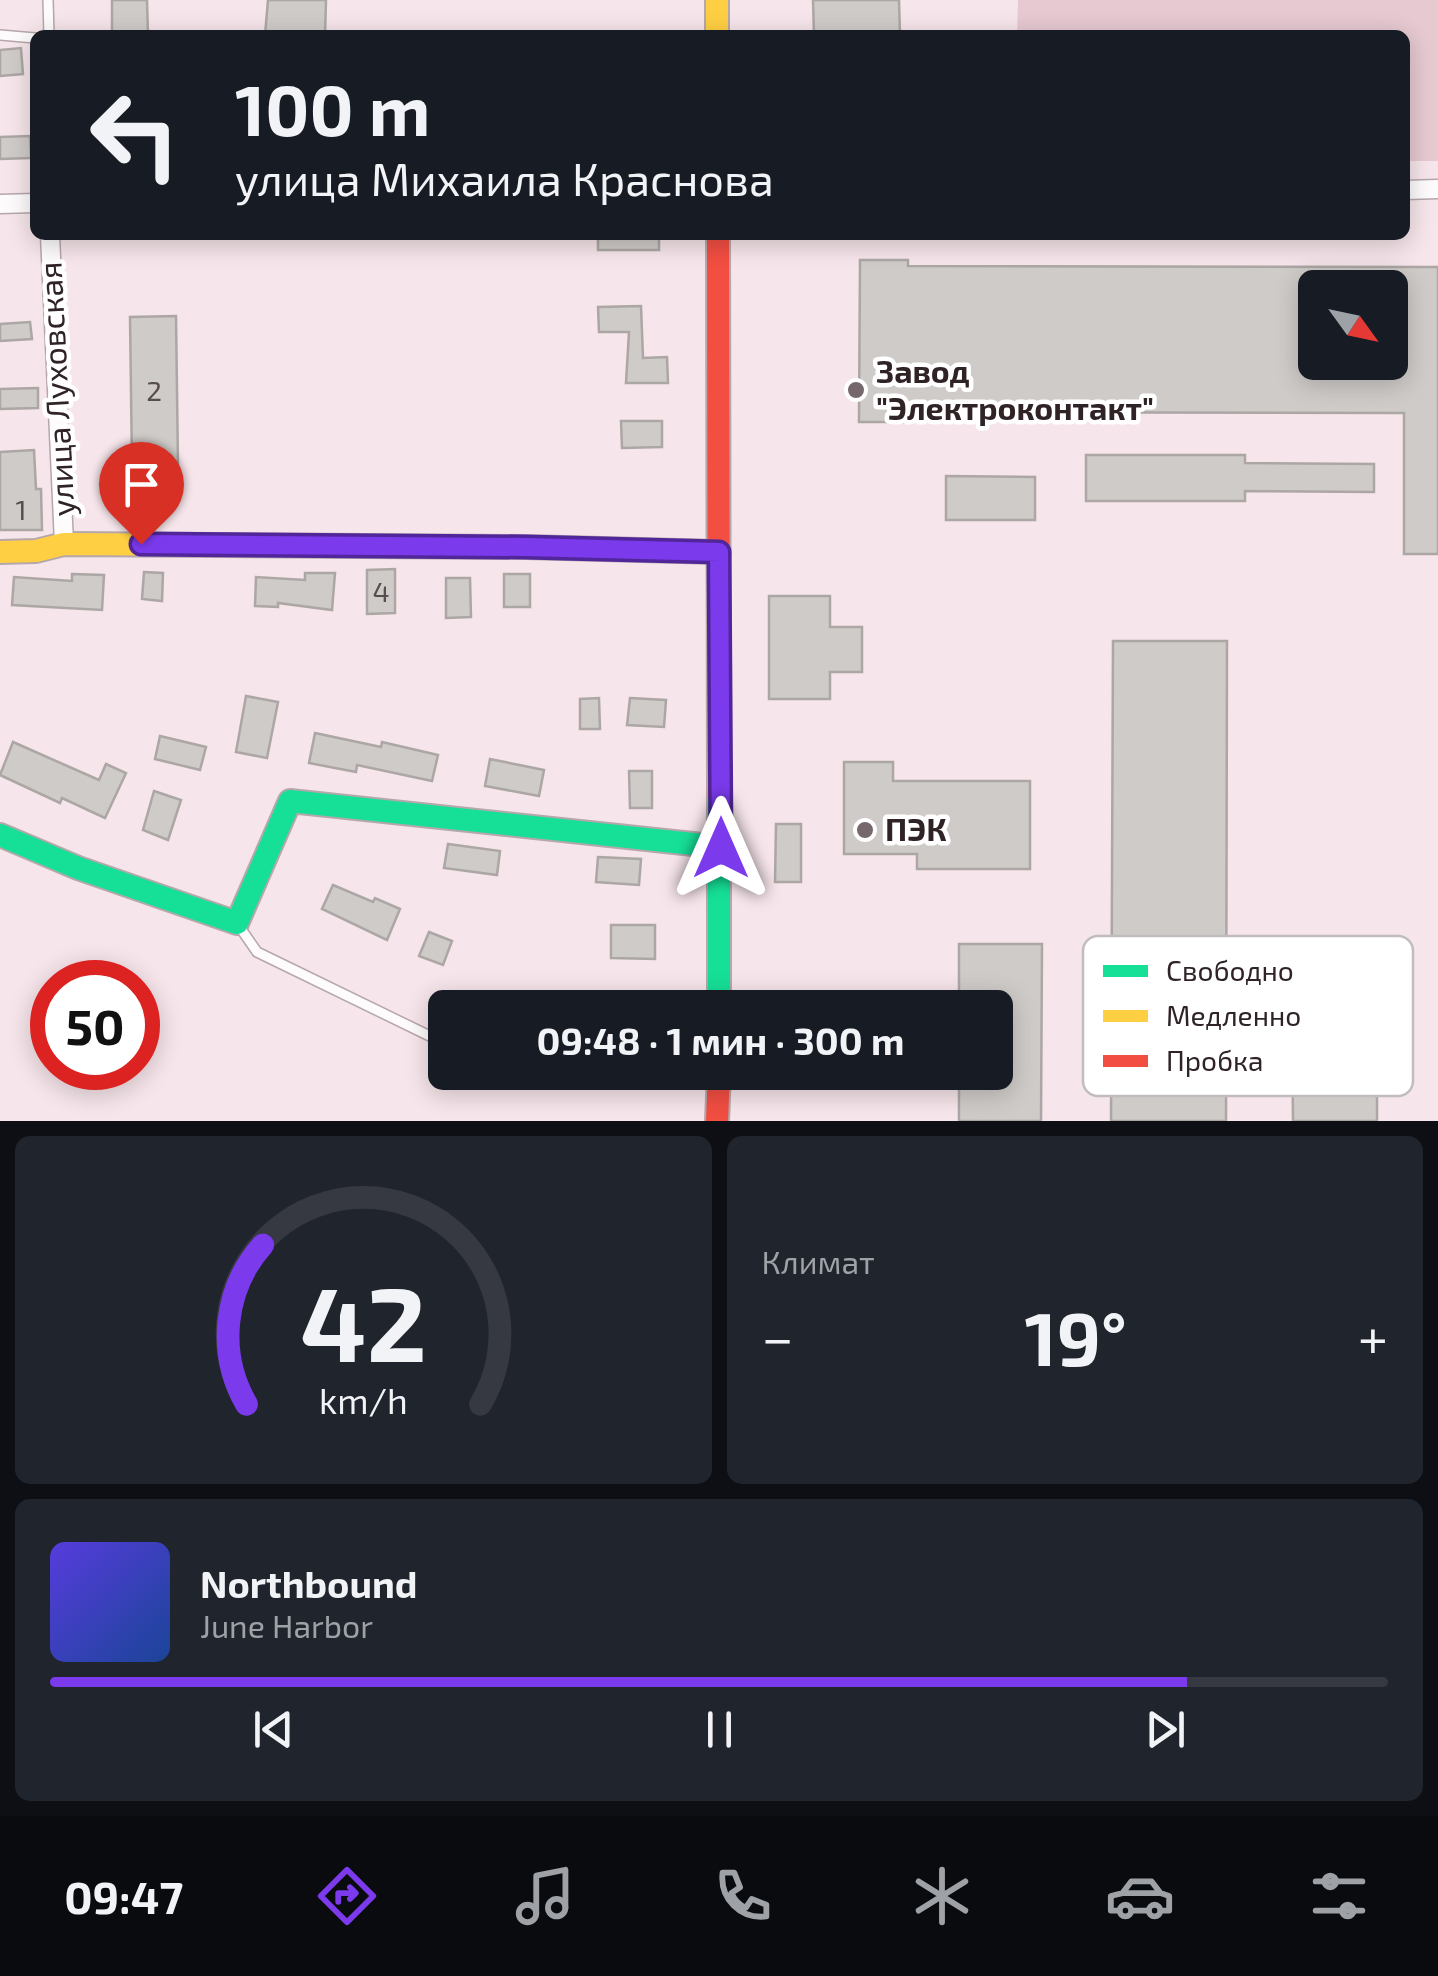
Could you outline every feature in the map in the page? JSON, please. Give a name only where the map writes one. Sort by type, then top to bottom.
[{"type":"street","points":[[716,0],[717,30]]},
{"type":"street","points":[[1410,190],[1438,190]]},
{"type":"street","points":[[0,204],[30,203]]},
{"type":"street","name":"улица Луховская","points":[[50,240],[64,544]]},
{"type":"street","points":[[718,240],[719,990]]},
{"type":"street","points":[[0,552],[64,544],[719,552]]},
{"type":"street","points":[[0,835],[78,868],[237,924],[290,801],[721,848]]},
{"type":"street","points":[[717,1121],[718,1090]]},
{"type":"lane","points":[[48,0],[48,30]]},
{"type":"lane","points":[[0,35],[30,38]]},
{"type":"lane","points":[[237,924],[257,952],[428,1034]]},
{"type":"shaded area","points":[[1018,0],[1438,0],[1438,161],[1410,161],[1410,30],[1017,30]]},
{"type":"building","points":[[112,0],[147,0],[148,30],[112,30]]},
{"type":"building","points":[[268,0],[326,0],[325,30],[265,30]]},
{"type":"building","points":[[813,0],[899,0],[900,30],[814,30]]},
{"type":"building","points":[[21,48],[23,74],[0,76],[0,50]]},
{"type":"building","points":[[30,136],[30,158],[0,159],[0,137]]},
{"type":"building","points":[[598,240],[659,240],[659,250],[598,250]]},
{"type":"building","points":[[860,260],[908,260],[908,266],[1438,267],[1438,554],[1404,554],[1404,413],[907,412],[907,422],[859,422]]},
{"type":"building","points":[[641,306],[643,358],[667,357],[668,383],[626,383],[629,332],[599,332],[598,307]]},
{"type":"building","points":[[176,316],[178,466],[132,467],[130,317]]},
{"type":"building","points":[[30,322],[32,339],[0,341],[0,324]]},
{"type":"building","points":[[38,388],[38,408],[0,409],[0,389]]},
{"type":"building","points":[[621,421],[662,421],[662,447],[622,448]]},
{"type":"building","points":[[34,450],[36,489],[41,489],[42,530],[0,530],[0,452]]},
{"type":"building","points":[[1086,455],[1245,455],[1245,463],[1374,464],[1374,492],[1245,491],[1245,501],[1086,501]]},
{"type":"building","points":[[946,476],[1035,477],[1035,520],[946,520]]},
{"type":"building","points":[[395,569],[395,613],[367,614],[367,570]]},
{"type":"building","points":[[144,572],[163,573],[162,601],[142,599]]},
{"type":"building","points":[[305,573],[335,573],[332,610],[278,603],[278,607],[255,606],[256,577],[305,580]]},
{"type":"building","points":[[72,574],[104,575],[102,610],[12,605],[14,577],[72,581]]},
{"type":"building","points":[[504,574],[530,574],[530,607],[504,607]]},
{"type":"building","points":[[446,578],[470,578],[471,617],[446,618]]},
{"type":"building","points":[[769,596],[830,596],[830,627],[862,627],[862,672],[830,672],[830,699],[769,699]]},
{"type":"building","points":[[1113,641],[1227,641],[1226,936],[1112,936]]},
{"type":"building","points":[[246,696],[278,702],[267,758],[236,752]]},
{"type":"building","points":[[599,698],[600,729],[580,729],[580,699]]},
{"type":"building","points":[[630,698],[666,700],[664,727],[627,725]]},
{"type":"building","points":[[315,733],[438,755],[432,781],[357,765],[356,772],[309,763]]},
{"type":"building","points":[[160,736],[206,747],[200,770],[155,759]]},
{"type":"building","points":[[13,742],[99,780],[106,764],[126,773],[105,818],[62,798],[60,803],[0,775]]},
{"type":"building","points":[[490,759],[544,770],[539,796],[485,786]]},
{"type":"building","points":[[844,762],[893,762],[893,781],[1030,781],[1030,869],[917,869],[917,854],[844,854]]},
{"type":"building","points":[[629,771],[652,771],[652,808],[630,808]]},
{"type":"building","points":[[154,791],[181,800],[168,840],[143,830]]},
{"type":"building","points":[[776,824],[801,824],[801,882],[775,882]]},
{"type":"building","points":[[448,844],[500,851],[497,875],[444,868]]},
{"type":"building","points":[[598,857],[641,859],[639,885],[596,882]]},
{"type":"building","points":[[333,885],[400,909],[387,940],[322,909]]},
{"type":"building","points":[[611,925],[655,925],[655,959],[611,958]]},
{"type":"building","points":[[429,932],[452,941],[443,965],[419,956]]},
{"type":"building","points":[[959,944],[1042,944],[1041,1121],[959,1121],[959,1090],[1013,1090],[1013,990],[959,990]]},
{"type":"building","points":[[1111,1096],[1226,1096],[1226,1121],[1111,1121]]},
{"type":"building","points":[[1293,1096],[1377,1096],[1377,1121],[1293,1121]]},
{"type":"traffic: fast","points":[[719,795],[719,990]]},
{"type":"traffic: fast","points":[[0,835],[78,868],[237,923],[290,801],[721,847]]},
{"type":"traffic: slow","points":[[717,0],[717,30]]},
{"type":"traffic: slow","points":[[0,552],[36,551],[64,544],[719,552]]},
{"type":"traffic: jam","points":[[718,240],[719,795]]},
{"type":"traffic: jam","points":[[717,1121],[718,1090]]},
{"type":"place","name":"Завод \"Электроконтакт\"","points":[[856,390]]},
{"type":"place","name":"ПЭК","points":[[865,830]]},
{"type":"route","points":[[141,544],[719,552],[721,848]]}]
